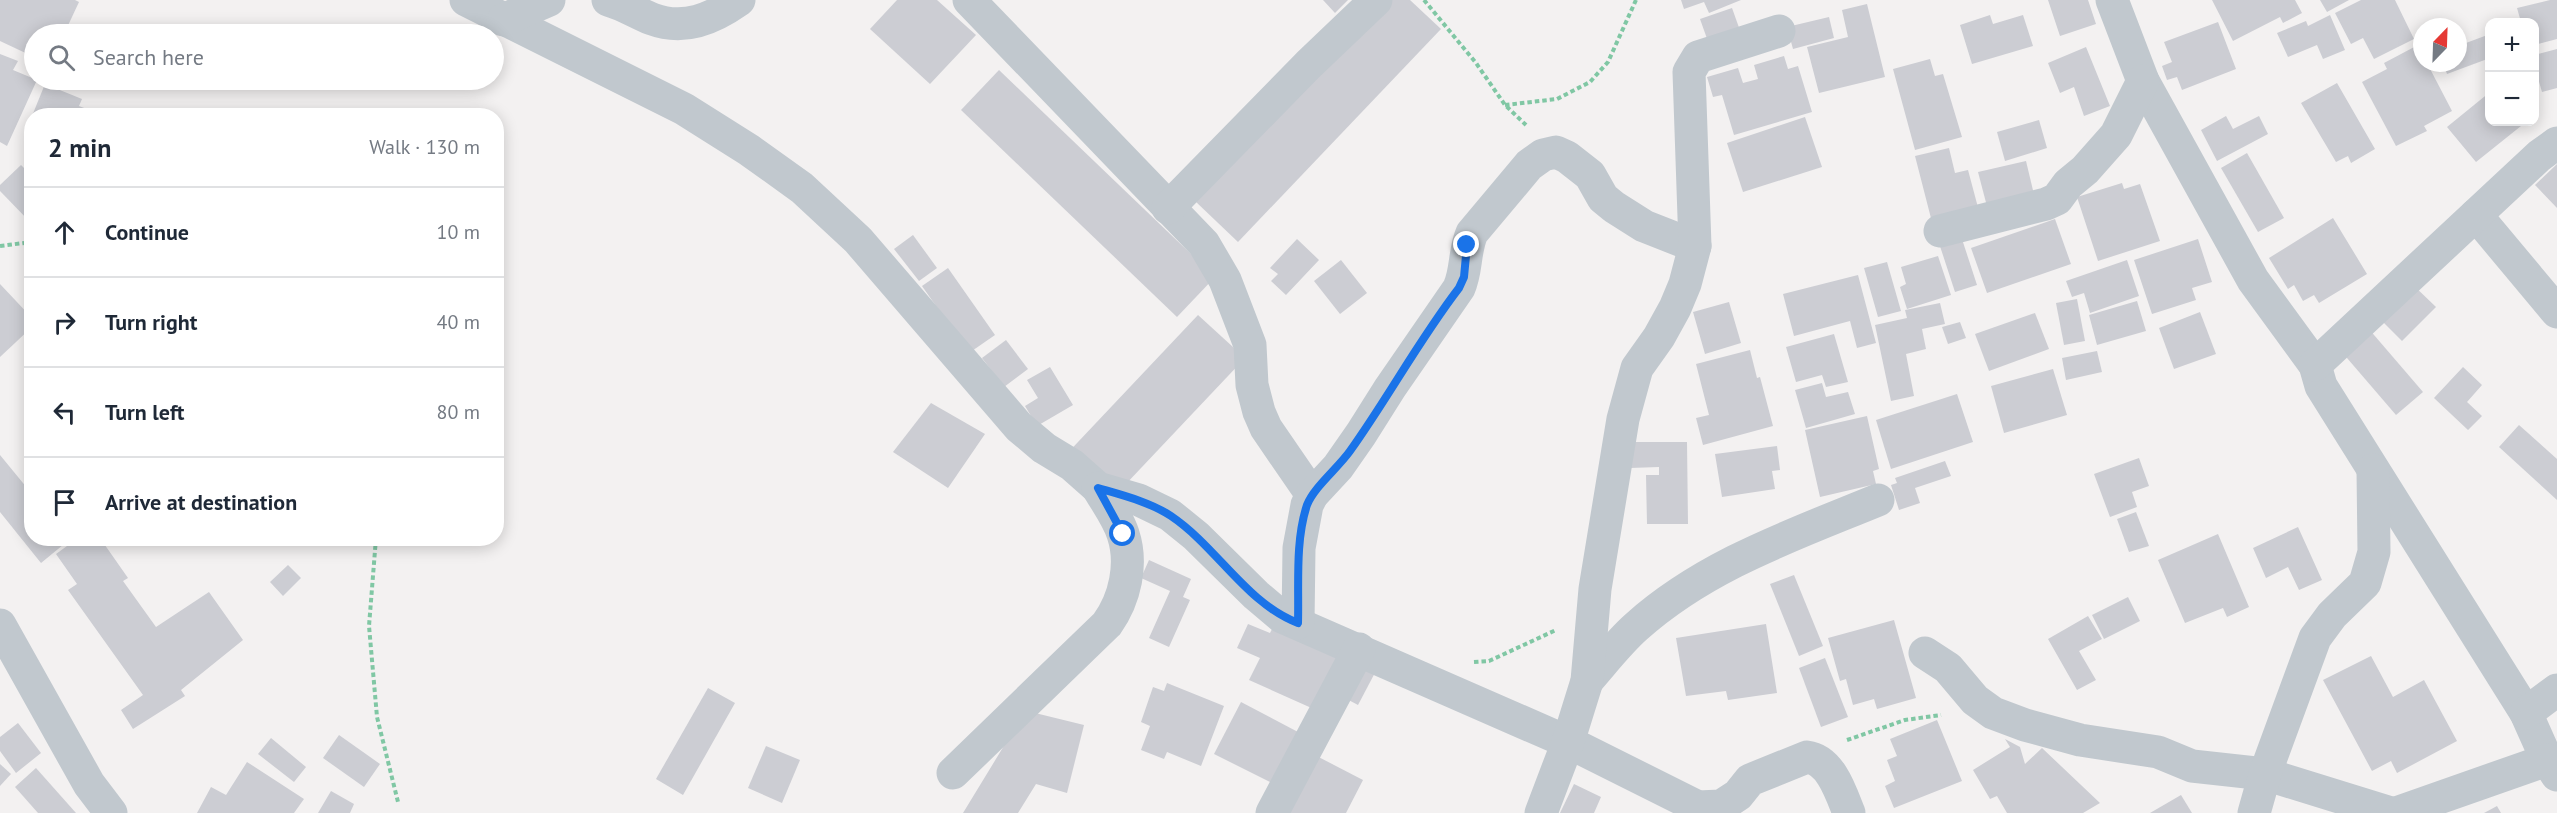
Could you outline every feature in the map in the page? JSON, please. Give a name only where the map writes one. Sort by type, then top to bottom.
[{"type":"street","points":[[466,0],[684,109],[749,150],[802,188],[858,240],[1019,427],[1044,448],[1072,465],[1098,488],[1123,534],[1127,564],[1124,593],[1117,610],[1107,624],[953,773]]},
{"type":"street","points":[[503,20],[549,0]]},
{"type":"street","points":[[608,0],[652,19],[675,25],[697,22],[719,14],[739,0]]},
{"type":"street","points":[[969,0],[1204,244],[1225,280],[1250,345],[1252,385],[1259,412],[1266,428],[1287,461],[1312,495]]},
{"type":"street","points":[[1168,208],[1308,65],[1376,0]]},
{"type":"street","points":[[2112,0],[2143,81],[2253,280],[2315,365],[2321,386],[2526,713],[2552,768],[2396,813]]},
{"type":"street","points":[[1541,813],[1568,742],[1587,681],[1593,614],[1623,419],[1637,368],[1659,337],[1675,308],[1685,284],[1695,246],[1689,72],[1698,57],[1779,31]]},
{"type":"street","points":[[1940,231],[2046,204],[2057,199],[2068,184],[2085,170],[2116,135],[2143,81]]},
{"type":"street","points":[[2315,365],[2539,156],[2557,143]]},
{"type":"street","points":[[1298,623],[1299,548],[1307,505],[1312,495],[1338,467],[1459,288],[1464,277],[1467,245],[1472,233],[1529,165],[1543,155],[1556,152],[1567,157],[1590,175],[1603,198],[1614,207],[1644,226],[1695,246]]},
{"type":"street","points":[[2476,215],[2557,312]]},
{"type":"street","points":[[2254,813],[2265,774],[2315,638],[2332,615],[2365,583],[2374,552],[2373,470]]},
{"type":"street","points":[[1098,488],[1139,501],[1170,515],[1196,536],[1256,596],[1282,617],[1568,742],[1698,807],[1721,806],[1738,795],[1750,780],[1807,757],[1815,758],[1825,767],[1839,787],[1849,813]]},
{"type":"street","points":[[1587,681],[1635,628],[1702,579],[1745,555],[1878,500]]},
{"type":"street","points":[[0,625],[89,784],[111,813]]},
{"type":"street","points":[[1272,813],[1359,649]]},
{"type":"street","points":[[1925,653],[1948,668],[1975,700],[1993,713],[2080,740],[2158,752],[2192,766],[2265,774],[2391,813]]},
{"type":"street","points":[[2526,713],[2557,690]]},
{"type":"path","points":[[1424,0],[1476,63],[1505,105],[1556,152]]},
{"type":"path","points":[[1505,105],[1557,99],[1590,82],[1608,62],[1636,0]]},
{"type":"path","points":[[0,246],[24,243]]},
{"type":"path","points":[[375,546],[369,626],[377,717],[398,802]]},
{"type":"path","points":[[1471,662],[1489,661],[1593,614]]},
{"type":"path","points":[[1815,758],[1832,747],[1905,720],[1931,715],[1993,713]]},
{"type":"building","points":[[0,0],[75,0],[79,2],[69,24],[24,24],[24,52],[0,41]]},
{"type":"building","points":[[897,0],[937,0],[976,35],[930,84],[870,29]]},
{"type":"building","points":[[1323,0],[1348,0],[1335,13]]},
{"type":"building","points":[[1387,0],[1410,0],[1441,29],[1238,242],[1195,201]]},
{"type":"building","points":[[1681,0],[1741,0],[1709,13],[1704,2],[1684,9]]},
{"type":"building","points":[[2048,0],[2088,0],[2096,24],[2060,36]]},
{"type":"building","points":[[2212,0],[2295,0],[2302,13],[2283,23],[2280,17],[2233,41]]},
{"type":"building","points":[[2320,0],[2349,0],[2327,12]]},
{"type":"building","points":[[2361,0],[2395,0],[2413,40],[2374,59],[2363,38],[2351,44],[2335,13]]},
{"type":"building","points":[[2557,0],[2557,39],[2539,44],[2539,18],[2520,18],[2517,8]]},
{"type":"building","points":[[1867,4],[1885,77],[1819,93],[1807,47],[1848,37],[1842,10]]},
{"type":"building","points":[[1732,8],[1742,36],[1710,47],[1700,19]]},
{"type":"building","points":[[1990,15],[1993,24],[2023,15],[2033,46],[1972,64],[1960,25]]},
{"type":"building","points":[[2330,15],[2345,50],[2323,59],[2317,45],[2288,57],[2277,33],[2306,21],[2308,26]]},
{"type":"building","points":[[1829,17],[1834,38],[1793,49],[1787,27]]},
{"type":"building","points":[[2218,22],[2236,69],[2182,90],[2177,77],[2167,80],[2162,66],[2172,62],[2164,42]]},
{"type":"building","points":[[2485,36],[2485,60],[2467,67],[2467,43]]},
{"type":"building","points":[[2086,47],[2110,106],[2084,116],[2074,87],[2060,93],[2048,63]]},
{"type":"building","points":[[2413,48],[2413,72],[2432,72],[2452,111],[2424,126],[2427,131],[2396,146],[2362,82],[2387,69],[2384,63]]},
{"type":"building","points":[[2557,49],[2557,88],[2542,92],[2539,82],[2539,54]]},
{"type":"building","points":[[0,54],[18,61],[13,70],[24,75],[24,90],[32,90],[7,146],[0,142]]},
{"type":"building","points":[[1784,56],[1788,69],[1798,66],[1812,112],[1734,135],[1722,95],[1713,97],[1707,77],[1738,68],[1743,83],[1758,79],[1754,65]]},
{"type":"building","points":[[1930,59],[1935,76],[1943,74],[1962,137],[1915,150],[1893,69]]},
{"type":"building","points":[[999,70],[1215,277],[1177,317],[961,110]]},
{"type":"building","points":[[2337,83],[2375,149],[2351,163],[2348,156],[2336,162],[2301,103]]},
{"type":"building","points":[[43,90],[60,90],[82,99],[79,106],[84,108],[35,108]]},
{"type":"building","points":[[2485,96],[2485,126],[2521,126],[2476,162],[2447,127]]},
{"type":"building","points":[[2226,116],[2233,129],[2259,116],[2268,134],[2217,161],[2201,130]]},
{"type":"building","points":[[1805,117],[1822,167],[1743,192],[1727,143]]},
{"type":"building","points":[[2039,120],[2047,148],[2005,161],[1997,132]]},
{"type":"building","points":[[1949,148],[1955,173],[1968,170],[1980,215],[1933,226],[1915,156]]},
{"type":"building","points":[[2247,153],[2284,218],[2258,232],[2221,168]]},
{"type":"building","points":[[2026,161],[2036,203],[1989,214],[1978,172]]},
{"type":"building","points":[[2557,164],[2557,208],[2535,185]]},
{"type":"building","points":[[21,165],[24,168],[24,216],[0,191],[0,185]]},
{"type":"building","points":[[2122,183],[2124,189],[2140,184],[2160,241],[2098,261],[2077,197]]},
{"type":"building","points":[[2333,218],[2367,274],[2319,303],[2314,295],[2303,301],[2294,285],[2288,289],[2269,258]]},
{"type":"building","points":[[2055,219],[2071,264],[1987,293],[1971,248]]},
{"type":"building","points":[[1960,233],[1977,285],[1955,292],[1938,240]]},
{"type":"building","points":[[913,235],[937,268],[919,281],[894,249]]},
{"type":"building","points":[[1297,239],[1319,260],[1286,295],[1271,281],[1278,274],[1270,268]]},
{"type":"building","points":[[2198,239],[2212,282],[2192,288],[2196,300],[2152,314],[2134,260]]},
{"type":"building","points":[[1938,256],[1951,295],[1907,309],[1900,287],[1906,284],[1901,267]]},
{"type":"building","points":[[1341,260],[1367,293],[1340,314],[1314,281]]},
{"type":"building","points":[[2127,260],[2139,296],[2090,313],[2084,293],[2072,297],[2066,281]]},
{"type":"building","points":[[1887,262],[1901,311],[1878,317],[1864,268]]},
{"type":"building","points":[[948,268],[995,335],[969,353],[922,286]]},
{"type":"building","points":[[1858,275],[1876,343],[1857,348],[1850,321],[1794,336],[1783,294]]},
{"type":"building","points":[[2411,283],[2436,307],[2402,341],[2378,317]]},
{"type":"building","points":[[0,284],[24,310],[24,334],[0,357]]},
{"type":"building","points":[[2077,299],[2085,341],[2064,345],[2056,303]]},
{"type":"building","points":[[2137,301],[2146,331],[2097,345],[2089,315]]},
{"type":"building","points":[[1729,302],[1741,343],[1705,354],[1693,312]]},
{"type":"building","points":[[1940,303],[1945,324],[1922,329],[1926,349],[1906,354],[1914,396],[1891,401],[1875,325],[1907,318],[1905,310]]},
{"type":"building","points":[[2200,312],[2216,354],[2174,369],[2159,328]]},
{"type":"building","points":[[2035,313],[2049,349],[1989,371],[1975,334]]},
{"type":"building","points":[[1198,315],[1245,358],[1107,504],[1061,460]]},
{"type":"building","points":[[1960,322],[1966,338],[1948,344],[1942,327]]},
{"type":"building","points":[[2368,328],[2423,392],[2396,415],[2341,351]]},
{"type":"building","points":[[1834,334],[1848,382],[1826,387],[1822,375],[1796,382],[1786,347]]},
{"type":"building","points":[[1006,340],[1028,369],[1004,387],[982,358]]},
{"type":"building","points":[[1750,350],[1773,426],[1703,445],[1696,418],[1709,415],[1696,364]]},
{"type":"building","points":[[2097,351],[2102,372],[2066,380],[2062,358]]},
{"type":"building","points":[[1050,367],[1073,405],[1037,426],[1025,406],[1038,398],[1027,380]]},
{"type":"building","points":[[2463,367],[2482,385],[2467,402],[2482,416],[2468,430],[2434,398]]},
{"type":"building","points":[[2053,369],[2067,415],[2004,433],[1991,386]]},
{"type":"building","points":[[1822,383],[1826,397],[1848,392],[1855,414],[1806,428],[1795,390]]},
{"type":"building","points":[[1957,394],[1973,442],[1891,469],[1876,420]]},
{"type":"building","points":[[931,403],[985,434],[948,488],[893,452]]},
{"type":"building","points":[[1867,416],[1879,469],[1873,471],[1876,484],[1820,497],[1805,430]]},
{"type":"building","points":[[2519,425],[2557,459],[2557,500],[2499,447]]},
{"type":"building","points":[[1629,442],[1687,442],[1688,524],[1647,524],[1646,475],[1659,475],[1659,467],[1630,468]]},
{"type":"building","points":[[1777,446],[1780,470],[1772,471],[1775,489],[1722,497],[1715,454]]},
{"type":"building","points":[[0,455],[24,484],[24,542],[0,512]]},
{"type":"building","points":[[2139,458],[2149,486],[2132,492],[2137,507],[2110,517],[2094,474]]},
{"type":"building","points":[[1945,461],[1951,476],[1915,488],[1920,503],[1899,510],[1891,485],[1897,483],[1895,478]]},
{"type":"building","points":[[2136,512],[2149,546],[2129,552],[2117,519]]},
{"type":"building","points":[[2298,527],[2322,580],[2299,590],[2288,567],[2266,578],[2253,548]]},
{"type":"building","points":[[2218,534],[2249,607],[2227,617],[2223,608],[2185,623],[2158,560]]},
{"type":"building","points":[[27,546],[62,546],[41,563]]},
{"type":"building","points":[[67,546],[106,546],[128,578],[123,581],[156,627],[209,592],[243,640],[181,690],[185,696],[133,729],[121,710],[143,695],[68,590],[77,584],[56,554]]},
{"type":"building","points":[[1149,560],[1191,579],[1183,597],[1190,600],[1169,647],[1149,638],[1170,591],[1141,578]]},
{"type":"building","points":[[288,565],[301,578],[283,596],[270,582]]},
{"type":"building","points":[[1794,575],[1823,646],[1799,656],[1770,584]]},
{"type":"building","points":[[2128,597],[2140,621],[2104,639],[2092,615]]},
{"type":"building","points":[[2088,616],[2102,639],[2079,651],[2096,680],[2077,690],[2048,639]]},
{"type":"building","points":[[1277,619],[1344,649],[1316,710],[1249,680],[1260,658],[1237,648],[1248,624],[1270,633]]},
{"type":"building","points":[[1894,620],[1916,698],[1877,709],[1874,699],[1853,705],[1846,679],[1840,681],[1828,638]]},
{"type":"building","points":[[1766,624],[1777,693],[1728,700],[1726,691],[1686,696],[1676,638]]},
{"type":"building","points":[[2371,656],[2393,697],[2424,680],[2457,741],[2397,773],[2391,761],[2372,771],[2323,680]]},
{"type":"building","points":[[1361,658],[1378,667],[1358,705],[1341,696]]},
{"type":"building","points":[[1825,658],[1848,717],[1821,727],[1799,668]]},
{"type":"building","points":[[1167,683],[1224,706],[1201,766],[1167,752],[1164,759],[1141,750],[1150,726],[1141,722],[1153,687],[1164,691]]},
{"type":"building","points":[[708,688],[735,703],[683,795],[656,779]]},
{"type":"building","points":[[1241,702],[1298,732],[1272,783],[1214,754]]},
{"type":"building","points":[[1031,712],[1084,725],[1067,793],[1036,784],[1018,813],[963,813],[1024,713]]},
{"type":"building","points":[[1937,720],[1962,781],[1894,808],[1885,786],[1895,781],[1887,760],[1897,756],[1890,739]]},
{"type":"building","points":[[18,723],[41,753],[16,773],[0,751],[0,737]]},
{"type":"building","points":[[339,735],[380,764],[364,787],[323,758]]},
{"type":"building","points":[[271,738],[306,767],[294,782],[258,754]]},
{"type":"building","points":[[2005,739],[2020,747],[2025,764],[2042,748],[2100,803],[2083,813],[2007,813],[1997,796],[1990,799],[1973,770],[2010,747]]},
{"type":"building","points":[[766,746],[800,760],[782,803],[748,788]]},
{"type":"building","points":[[1307,751],[1363,780],[1346,813],[1275,813]]},
{"type":"building","points":[[247,762],[304,799],[294,813],[197,813],[211,787],[226,795]]},
{"type":"building","points":[[0,764],[11,774],[0,786]]},
{"type":"building","points":[[36,768],[76,813],[38,813],[15,787]]},
{"type":"building","points":[[1574,784],[1601,797],[1594,813],[1560,813]]},
{"type":"building","points":[[331,791],[354,804],[350,813],[318,813]]},
{"type":"building","points":[[2181,795],[2192,813],[2150,813]]},
{"type":"building","points":[[2497,806],[2501,813],[2484,813]]},
{"type":"route","points":[[1123,534],[1098,488],[1139,501],[1170,515],[1196,536],[1256,596],[1282,617],[1298,623],[1299,548],[1307,505],[1312,495],[1338,467],[1362,434],[1390,388],[1459,288],[1464,277],[1467,245]]}]
